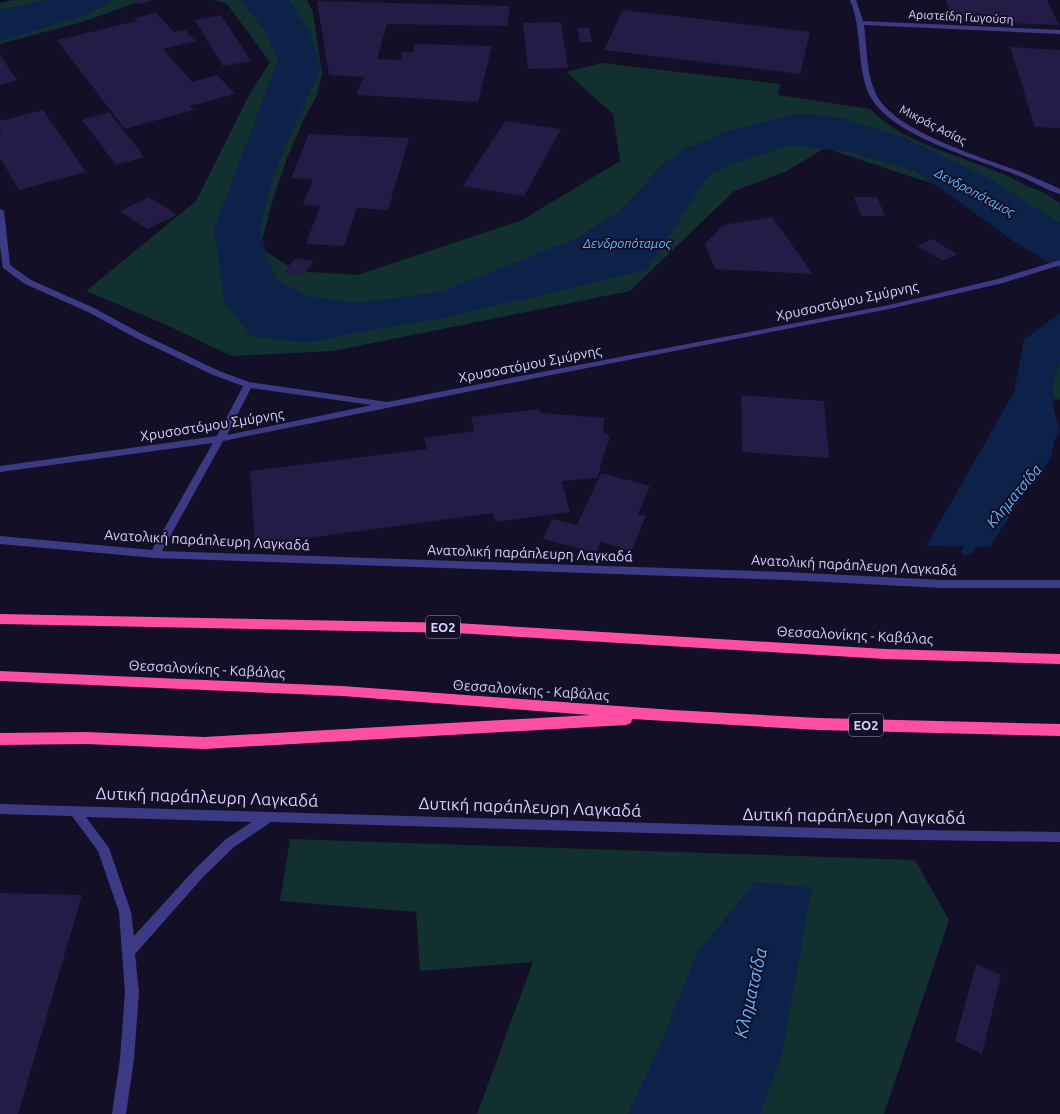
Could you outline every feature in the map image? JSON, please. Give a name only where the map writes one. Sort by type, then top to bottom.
[{"type":"highway","name":"Θεσσαλονίκης - Καβάλας","points":[[0,619],[456,628],[885,654],[1060,659]]},
{"type":"highway","name":"Θεσσαλονίκης - Καβάλας","points":[[0,676],[342,692],[673,716],[818,724],[1060,730]]},
{"type":"highway","points":[[0,739],[86,738],[204,743],[673,716]]},
{"type":"street","name":"Μικράς Ασίας","points":[[853,0],[857,8],[860,23],[866,72],[870,89],[876,102],[889,114],[944,145],[1023,175],[1060,192]]},
{"type":"street","name":"Αριστείδη Γωγούση","points":[[860,23],[1060,32]]},
{"type":"street","points":[[0,211],[4,260],[6,266],[28,282],[92,310],[188,361],[248,385],[392,405]]},
{"type":"street","name":"Χρυσοστόμου Σμύρνης","points":[[0,469],[220,439],[889,307],[1000,281],[1060,262]]},
{"type":"street","points":[[155,554],[220,439],[248,385]]},
{"type":"street","name":"Ανατολική παράπλευρη Λαγκαδά","points":[[0,540],[155,554],[779,575],[942,584],[1060,584]]},
{"type":"street","name":"Δυτική παράπλευρη Λαγκαδά","points":[[0,809],[849,834],[1060,837]]},
{"type":"street","points":[[74,810],[103,848],[125,912],[132,992],[127,1059],[119,1114]]},
{"type":"street","points":[[129,951],[200,872],[225,848],[271,816]]},
{"type":"green space","points":[[13,0],[144,0],[85,21],[0,44],[0,3]]},
{"type":"green space","points":[[212,0],[307,0],[313,13],[322,73],[317,95],[303,121],[287,158],[272,202],[260,248],[296,271],[357,275],[522,220],[620,161],[613,114],[566,72],[602,63],[780,84],[778,95],[870,109],[883,121],[914,139],[1005,175],[1048,195],[1060,204],[1060,226],[825,148],[787,171],[734,191],[630,291],[333,351],[232,356],[164,324],[86,291],[196,201],[248,97],[270,62],[227,4]]},
{"type":"green space","points":[[1060,361],[1060,400],[1053,399],[1052,383]]},
{"type":"green space","points":[[290,839],[915,860],[949,920],[884,1114],[477,1114],[533,962],[420,971],[416,912],[280,901]]},
{"type":"water","points":[[44,0],[113,0],[89,14],[0,41],[0,9]]},
{"type":"water","name":"Δενδροπόταμος","points":[[240,0],[289,0],[310,33],[321,68],[287,142],[271,182],[260,230],[267,256],[277,280],[308,296],[357,303],[440,292],[577,238],[621,210],[665,162],[684,149],[734,129],[800,113],[842,118],[903,137],[987,177],[1060,223],[1060,269],[1013,241],[915,171],[850,152],[793,145],[751,157],[709,175],[647,270],[448,317],[360,332],[307,343],[251,336],[224,301],[214,229],[278,59],[264,29]]},
{"type":"water","points":[[1060,313],[1060,361],[1052,383],[1053,406],[1060,431],[1018,503],[990,547],[926,546],[1014,392],[1024,340]]},
{"type":"water","points":[[755,882],[812,888],[782,1054],[760,1114],[628,1114],[658,1050],[697,953]]},
{"type":"building","points":[[133,0],[151,0],[151,1],[137,4]]},
{"type":"building","points":[[946,0],[1047,0],[1059,25],[953,21]]},
{"type":"building","points":[[317,1],[510,6],[507,26],[387,24],[377,59],[401,60],[402,52],[413,52],[415,44],[492,46],[478,102],[356,95],[364,77],[329,75]]},
{"type":"building","points":[[623,10],[810,32],[800,74],[604,50]]},
{"type":"building","points":[[156,13],[174,32],[185,30],[196,41],[163,49],[192,82],[217,75],[235,94],[190,106],[193,110],[125,129],[57,40],[137,21],[135,18]]},
{"type":"building","points":[[221,15],[251,61],[223,66],[195,20]]},
{"type":"building","points":[[561,22],[568,68],[528,69],[523,23]]},
{"type":"building","points":[[577,28],[589,28],[592,42],[580,42]]},
{"type":"building","points":[[1010,47],[1060,50],[1060,128],[1035,127]]},
{"type":"building","points":[[0,55],[17,80],[0,85]]},
{"type":"building","points":[[43,110],[86,172],[19,190],[0,158],[0,135],[2,135],[0,131],[0,121]]},
{"type":"building","points":[[109,112],[144,157],[116,165],[82,120]]},
{"type":"building","points":[[505,121],[561,129],[524,196],[463,186]]},
{"type":"building","points":[[309,134],[409,138],[388,210],[357,208],[344,246],[306,244],[320,206],[303,205],[313,179],[291,178]]},
{"type":"building","points":[[149,197],[177,215],[147,229],[120,211]]},
{"type":"building","points":[[854,197],[877,197],[885,216],[861,216]]},
{"type":"building","points":[[772,217],[813,274],[715,269],[705,244],[723,225]]},
{"type":"building","points":[[932,239],[957,254],[943,261],[917,246]]},
{"type":"building","points":[[296,258],[314,261],[303,276],[283,272]]},
{"type":"building","points":[[741,395],[824,401],[829,458],[742,452]]},
{"type":"building","points":[[540,409],[541,413],[605,418],[603,432],[610,436],[597,478],[562,481],[570,512],[495,522],[493,513],[255,545],[250,471],[427,449],[424,438],[474,431],[471,417]]},
{"type":"building","points":[[601,473],[650,486],[638,514],[646,516],[631,551],[601,542],[596,553],[543,539],[552,519],[577,525]]},
{"type":"building","points":[[0,893],[82,895],[18,1114],[0,1114]]},
{"type":"building","points":[[976,964],[1001,975],[982,1054],[955,1041]]},
{"type":"waterway","name":"Κληματσίδα","points":[[1032,476],[1046,457],[1049,440]]},
{"type":"waterway","name":"Κληματσίδα","points":[[966,552],[980,536]]}]
